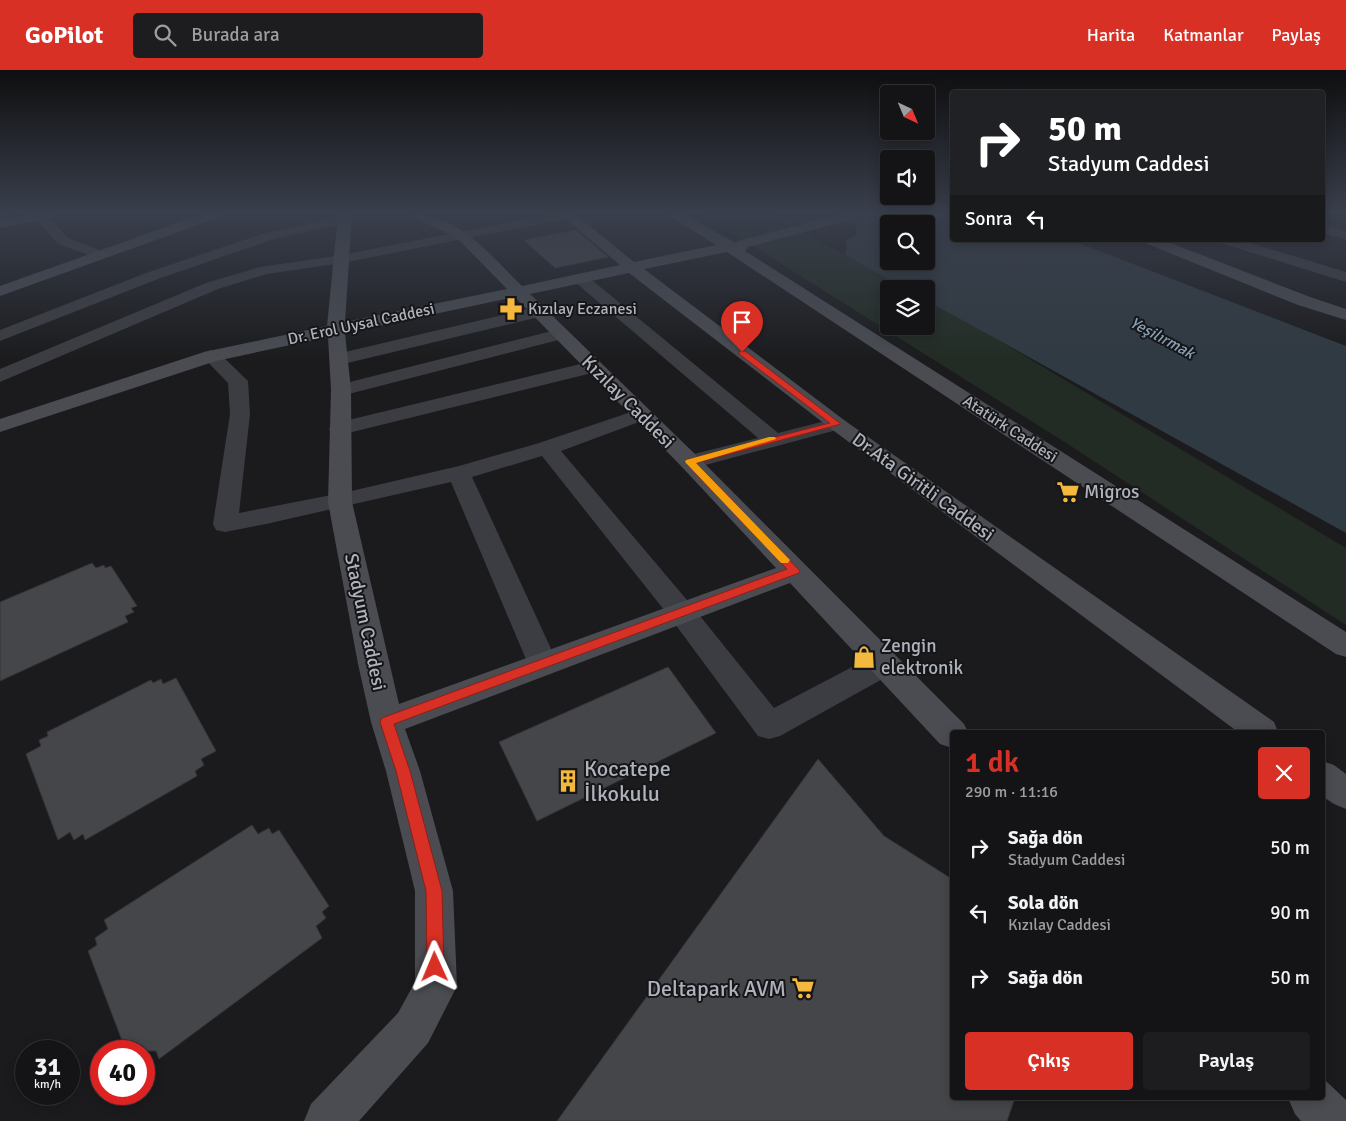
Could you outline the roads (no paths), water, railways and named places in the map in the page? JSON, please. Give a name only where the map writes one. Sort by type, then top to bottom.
[{"type":"street","points":[[0,291],[78,263]]},
{"type":"street","points":[[0,336],[190,263]]},
{"type":"street","points":[[0,376],[212,286],[265,270],[310,263]]},
{"type":"street","name":"Stadyum Caddesi","points":[[328,1121],[413,1028],[436,986],[434,891],[403,771],[387,722],[373,664],[340,502],[342,390],[336,329],[342,263]]},
{"type":"street","name":"Kızılay Caddesi","points":[[489,263],[690,462],[950,732]]},
{"type":"street","name":"Dr.Ata Giritli Caddesi","points":[[626,263],[837,424],[1259,730]]},
{"type":"street","name":"Dr. Erol Uysal Caddesi","points":[[0,426],[211,356],[655,263]]},
{"type":"street","name":"Atatürk Caddesi","points":[[762,263],[1346,646]]},
{"type":"street","name":"Atatürk Caddesi","points":[[764,263],[1346,623]]},
{"type":"street","points":[[1209,263],[1346,315]]},
{"type":"street","points":[[1300,263],[1345,277]]},
{"type":"street","points":[[170,270],[212,286]]},
{"type":"street","points":[[581,279],[772,439]]},
{"type":"street","points":[[339,359],[537,312]]},
{"type":"street","points":[[342,390],[560,334]]},
{"type":"street","points":[[211,356],[238,381],[240,414],[224,524],[340,502],[459,472],[547,448],[640,414]]},
{"type":"street","points":[[340,429],[593,367]]},
{"type":"street","points":[[690,462],[772,439],[837,424]]},
{"type":"street","points":[[547,448],[682,613],[769,726],[884,664]]},
{"type":"street","points":[[459,472],[543,664]]},
{"type":"street","points":[[387,722],[795,571]]},
{"type":"street","points":[[1325,778],[1346,793]]},
{"type":"street","points":[[1313,1100],[1334,1121]]},
{"type":"water","name":"Yeşilırmak","points":[[859,263],[880,263],[880,270],[935,270],[935,263],[1131,263],[1346,346],[1346,533],[935,305],[935,280],[890,280]]},
{"type":"place","name":"Kızılay Eczanesi","points":[[511,309]]},
{"type":"place","name":"Migros","points":[[1068,492]]},
{"type":"place","name":"Zengin elektronik","points":[[864,657]]},
{"type":"place","name":"Kocatepe İlkokulu","points":[[568,781]]},
{"type":"place","name":"Deltapark AVM","points":[[803,988]]}]
